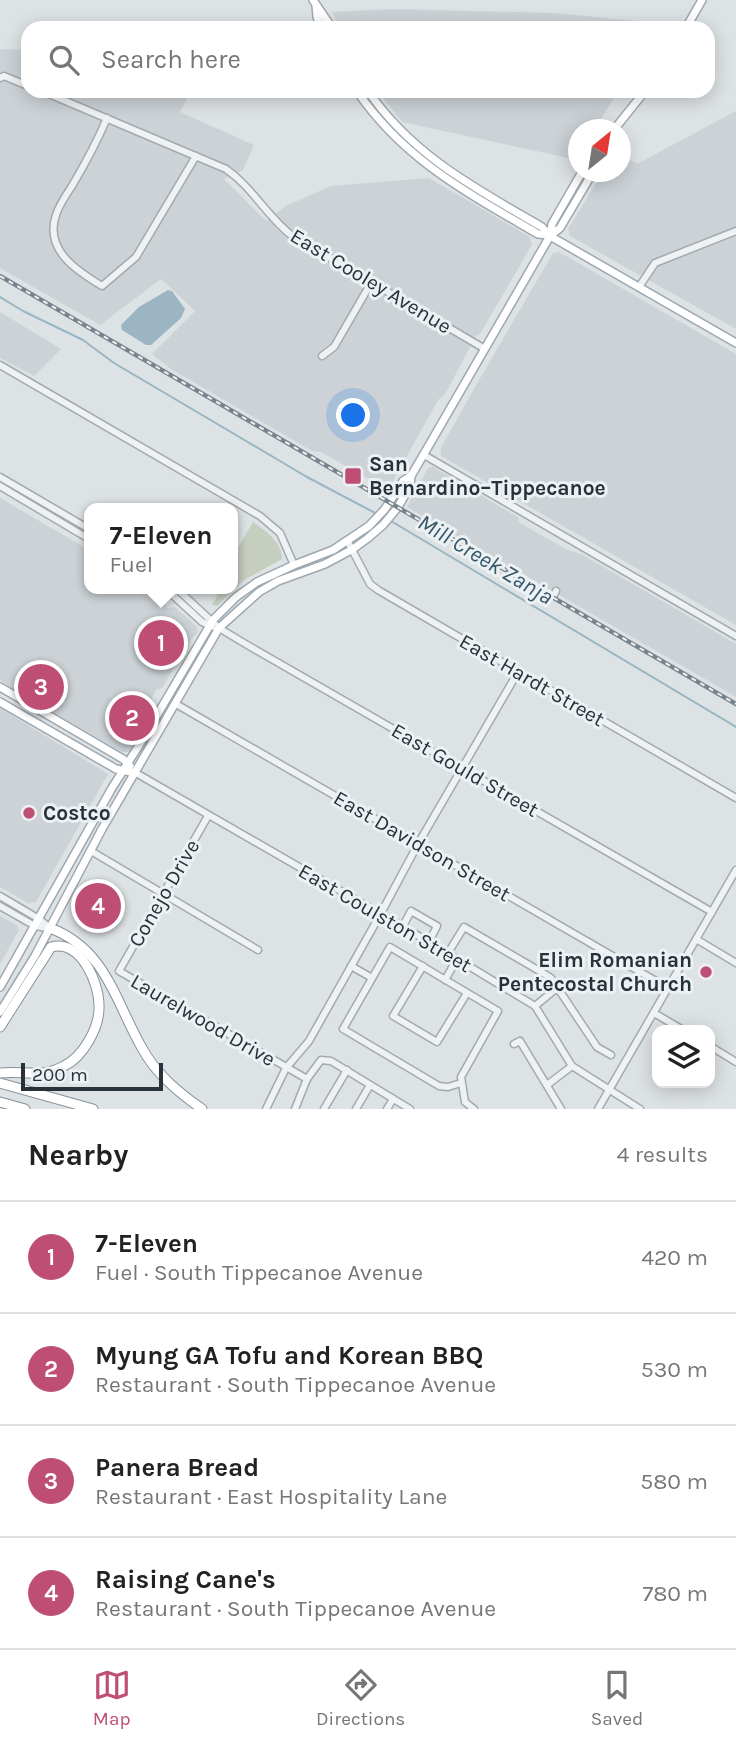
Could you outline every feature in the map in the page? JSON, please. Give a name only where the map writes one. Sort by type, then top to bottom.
[{"type":"highway","points":[[50,928],[72,938],[93,956],[142,1050],[177,1092],[202,1109]]},
{"type":"highway","points":[[0,1027],[51,947],[71,950],[94,976],[100,1008],[87,1043],[75,1060],[62,1068],[36,1075],[0,1073]]},
{"type":"highway","points":[[0,1083],[93,1109]]},
{"type":"highway","points":[[0,1102],[25,1109]]},
{"type":"main road","points":[[690,21],[702,0]]},
{"type":"main road","points":[[314,3],[319,21]]},
{"type":"main road","points":[[314,3],[328,21]]},
{"type":"main road","points":[[363,98],[393,136],[436,172],[536,232],[550,236],[736,343]]},
{"type":"main road","points":[[374,98],[399,129],[439,165],[542,227],[550,236]]},
{"type":"main road","points":[[622,119],[639,98]]},
{"type":"main road","points":[[0,1012],[219,628],[259,592],[297,573],[325,564],[383,525],[392,514],[550,236],[552,224],[576,182]]},
{"type":"main road","points":[[550,236],[560,228],[587,182]]},
{"type":"main road","points":[[0,987],[122,771],[211,624],[247,589],[293,565],[351,546],[385,509],[403,481],[411,477]]},
{"type":"main road","points":[[293,565],[297,573]]},
{"type":"main road","points":[[0,687],[128,764],[136,773]]},
{"type":"main road","points":[[0,702],[122,771],[136,773]]},
{"type":"main road","points":[[85,835],[87,847],[91,851]]},
{"type":"street","points":[[0,78],[4,76],[21,83]]},
{"type":"street","name":"East Cooley Avenue","points":[[59,98],[215,163],[237,177],[275,221],[291,235],[485,349]]},
{"type":"street","points":[[107,118],[54,222],[55,239],[63,256],[73,267],[102,286],[133,261],[196,156]]},
{"type":"street","points":[[639,287],[651,267],[660,260],[736,231]]},
{"type":"street","points":[[322,356],[334,346],[372,283]]},
{"type":"street","points":[[0,365],[238,503]]},
{"type":"street","points":[[424,454],[736,636]]},
{"type":"street","points":[[0,477],[84,526]]},
{"type":"street","points":[[0,486],[84,536]]},
{"type":"street","points":[[238,503],[260,516],[280,533],[293,565]]},
{"type":"street","name":"East Hardt Street","points":[[351,546],[370,584],[377,589],[736,798]]},
{"type":"street","points":[[172,594],[219,628]]},
{"type":"street","points":[[182,594],[211,624]]},
{"type":"street","name":"East Gould Street","points":[[219,628],[712,912]]},
{"type":"street","points":[[266,1109],[286,1069],[309,1041],[418,844],[518,672]]},
{"type":"street","name":"East Davidson Street","points":[[176,704],[668,988]]},
{"type":"street","name":"East Coulston Street","points":[[136,773],[536,1006],[572,1066],[640,1109]]},
{"type":"street","name":"Conejo Drive","points":[[119,971],[208,816]]},
{"type":"street","points":[[91,851],[258,950]]},
{"type":"street","points":[[598,1109],[736,870]]},
{"type":"street","points":[[0,896],[37,922]]},
{"type":"street","points":[[0,906],[50,928]]},
{"type":"street","points":[[402,926],[411,911],[437,926],[429,942]]},
{"type":"street","points":[[448,953],[464,927],[551,978],[597,1047],[611,1055]]},
{"type":"street","points":[[696,939],[736,963]]},
{"type":"street","points":[[461,1083],[448,1087],[439,1086],[343,1029],[390,947],[498,1011],[463,1073],[461,1083],[466,1102],[474,1109]]},
{"type":"street","points":[[445,980],[457,958]]},
{"type":"street","points":[[351,966],[372,978]]},
{"type":"street","points":[[423,966],[393,1016],[437,1042],[467,993]]},
{"type":"street","name":"Laurelwood Drive","points":[[119,971],[307,1079]]},
{"type":"street","points":[[536,1006],[558,988]]},
{"type":"street","points":[[654,1013],[674,1025]]},
{"type":"street","points":[[514,1044],[520,1041],[561,1109]]},
{"type":"street","points":[[715,1049],[736,1062]]},
{"type":"street","points":[[295,1109],[307,1079],[321,1060],[331,1061],[410,1109]]},
{"type":"street","points":[[547,1085],[572,1066]]},
{"type":"street","points":[[324,1109],[346,1070]]},
{"type":"street","points":[[356,1109],[370,1085]]},
{"type":"street","points":[[387,1109],[393,1099]]},
{"type":"shaded area","points":[[394,9],[554,13],[636,21],[336,21],[332,12]]},
{"type":"shaded area","points":[[0,49],[21,50],[21,98],[187,98],[180,112],[254,145],[243,170],[224,179],[266,221],[286,206],[331,186],[429,178],[530,237],[532,244],[480,334],[476,336],[444,396],[438,400],[388,490],[321,452],[312,451],[171,369],[152,354],[195,311],[161,279],[100,325],[0,268]]},
{"type":"shaded area","points":[[383,98],[614,98],[601,119],[568,119],[568,158],[402,122]]},
{"type":"shaded area","points":[[736,111],[736,329],[570,236],[568,229],[597,182],[631,182],[631,161],[637,164]]},
{"type":"shaded area","points":[[559,252],[736,354],[736,625],[441,456],[441,448],[475,387],[553,253]]},
{"type":"shaded area","points":[[0,312],[61,349],[34,376],[0,358]]},
{"type":"shaded area","points":[[433,467],[519,518],[518,522],[566,549],[583,555],[736,644],[736,697],[407,507],[428,468]]},
{"type":"shaded area","points":[[0,498],[84,547],[84,594],[158,594],[167,608],[175,607],[197,627],[198,632],[188,643],[162,688],[156,690],[152,697],[153,702],[142,730],[128,752],[122,752],[0,680]]},
{"type":"shaded area","points":[[0,708],[108,774],[36,902],[28,903],[0,887]]},
{"type":"shaded area","points":[[0,916],[17,925],[19,930],[0,964]]},
{"type":"green space","points":[[253,522],[276,542],[282,559],[238,586],[238,548]]},
{"type":"green space","points":[[218,594],[229,594],[217,606],[212,605]]},
{"type":"water","points":[[168,290],[172,291],[185,309],[181,318],[151,345],[146,345],[122,330],[121,325],[139,307]]},
{"type":"waterway","name":"Mill Creek Zanja","points":[[0,297],[83,340],[114,363],[307,477],[377,514]]},
{"type":"waterway","name":"Mill Creek Zanja","points":[[391,521],[736,727]]},
{"type":"railway","points":[[0,276],[736,704]]},
{"type":"place","name":"San Bernardino–Tippecanoe","points":[[353,476]]},
{"type":"place","name":"7-Eleven","points":[[161,643]]},
{"type":"place","name":"Panera Bread","points":[[41,687]]},
{"type":"place","name":"Myung GA Tofu and Korean BBQ","points":[[132,718]]},
{"type":"place","name":"Costco","points":[[29,813]]},
{"type":"place","name":"Raising Cane's","points":[[98,906]]},
{"type":"place","name":"Elim Romanian Pentecostal Church","points":[[706,972]]}]
